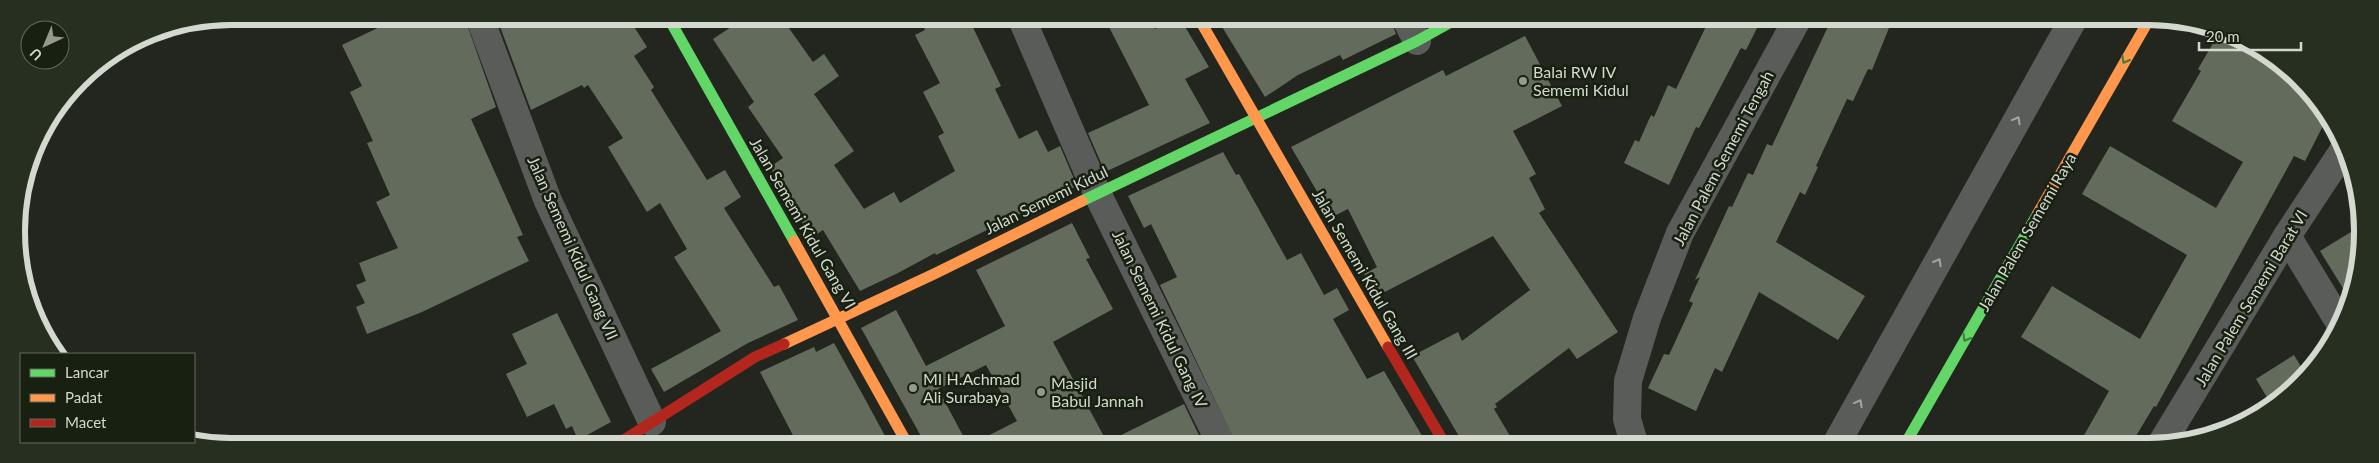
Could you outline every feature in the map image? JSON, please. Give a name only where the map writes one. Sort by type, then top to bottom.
[{"type":"street","name":"Jalan Sememi Kidul Gang VII","points":[[482,25],[548,201],[652,422]]},
{"type":"street","name":"Jalan Sememi Kidul Gang VI","points":[[672,25],[746,158],[838,317],[904,438]]},
{"type":"street","name":"Jalan Sememi Kidul Gang IV","points":[[1024,25],[1097,193],[1218,438]]},
{"type":"street","name":"Jalan Sememi Kidul Gang III","points":[[1203,25],[1441,438]]},
{"type":"street","points":[[1409,25],[1417,42]]},
{"type":"street","name":"Jalan Sememi Kidul","points":[[627,438],[755,357],[934,274],[1097,193],[1417,42],[1446,25]]},
{"type":"street","name":"Jalan Palem Sememi Tengah","points":[[1633,438],[1627,419],[1628,381],[1647,318],[1680,233],[1794,25]]},
{"type":"street","points":[[1839,438],[2070,25]]},
{"type":"street","name":"Jalan Palem Sememi Raya","points":[[1909,438],[2146,25]]},
{"type":"street","name":"Jalan Palem Sememi Barat VI","points":[[2171,436],[2287,236],[2340,156]]},
{"type":"street","points":[[2287,236],[2336,316]]},
{"type":"building","points":[[384,25],[467,25],[496,107],[471,119],[523,235],[517,237],[529,261],[422,312],[367,334],[356,307],[365,303],[356,285],[366,281],[359,263],[398,248],[376,202],[390,195],[367,143],[373,141],[350,92],[362,86],[342,45]]},
{"type":"building","points":[[499,25],[620,25],[622,28],[626,25],[633,25],[647,47],[634,56],[654,87],[651,90],[707,180],[725,170],[741,197],[724,208],[774,287],[779,285],[798,320],[748,343],[664,392],[651,369],[721,331],[674,257],[687,249],[660,203],[647,212],[608,147],[623,138],[588,85],[584,88],[582,85],[531,110]]},
{"type":"building","points":[[734,25],[787,25],[813,62],[824,54],[839,76],[814,94],[854,151],[834,165],[864,209],[894,192],[900,203],[955,171],[938,136],[944,133],[923,92],[940,83],[915,35],[925,30],[923,25],[972,25],[1001,86],[995,89],[1019,139],[1037,130],[1048,152],[1060,146],[1077,186],[936,255],[935,253],[860,291],[823,230],[811,238],[770,167],[783,158],[748,107],[754,102],[713,39]]},
{"type":"building","points":[[1113,25],[1153,25],[1155,29],[1163,25],[1184,25],[1209,67],[1185,79],[1210,123],[1105,172],[1088,133],[1149,105],[1109,27]]},
{"type":"building","points":[[1221,25],[1393,25],[1396,34],[1343,60],[1340,55],[1298,75],[1265,97]]},
{"type":"building","points":[[1707,25],[1758,25],[1746,50],[1741,48],[1699,128],[1696,127],[1669,185],[1624,163],[1635,140],[1639,142],[1651,115],[1654,117],[1668,85],[1676,89]]},
{"type":"building","points":[[1829,25],[1890,25],[1872,70],[1868,69],[1853,101],[1847,99],[1816,166],[1818,167],[1805,195],[1800,192],[1776,242],[1865,296],[1838,340],[1759,292],[1722,372],[1715,368],[1696,411],[1648,388],[1664,354],[1669,355],[1693,303],[1689,301],[1700,277],[1695,280],[1729,206],[1732,207],[1748,173],[1753,175],[1767,144],[1772,146]]},
{"type":"building","points":[[1525,36],[1562,106],[1513,131],[1536,174],[1529,178],[1545,209],[1539,213],[1618,332],[1577,359],[1569,348],[1495,404],[1497,407],[1494,409],[1511,438],[1460,438],[1412,356],[1458,332],[1462,341],[1530,290],[1493,236],[1377,296],[1364,274],[1377,267],[1348,209],[1332,217],[1291,147],[1443,70],[1446,76]]},
{"type":"building","points":[[2217,37],[2239,46],[2262,60],[2294,85],[2324,124],[2305,161],[2294,156],[2156,407],[2154,406],[2135,438],[2083,438],[2109,391],[2021,337],[2052,286],[2140,339],[2187,255],[2082,194],[2110,146],[2216,208],[2243,162],[2172,121],[2201,71],[2198,69]]},
{"type":"building","points":[[1223,152],[1236,175],[1239,174],[1287,260],[1301,253],[1324,295],[1337,288],[1349,310],[1333,319],[1367,379],[1384,371],[1423,438],[1233,438],[1160,285],[1177,277],[1151,224],[1144,228],[1128,196]]},
{"type":"building","points":[[1072,223],[1090,258],[1086,259],[1113,309],[1053,342],[1105,438],[984,438],[1017,421],[986,365],[938,389],[964,438],[922,438],[861,328],[896,310],[926,366],[1005,326],[976,270]]},
{"type":"building","points":[[2354,230],[2354,245],[2345,292],[2320,251]]},
{"type":"building","points":[[557,313],[611,422],[582,438],[577,438],[572,426],[566,429],[554,404],[527,417],[506,374],[527,364],[512,334]]},
{"type":"building","points":[[834,343],[886,438],[794,438],[760,372],[814,347],[816,352]]},
{"type":"building","points":[[2294,355],[2302,369],[2284,387],[2268,399],[2256,379]]},
{"type":"building","points":[[1184,404],[1200,438],[1115,438]]},
{"type":"traffic: fast","points":[[672,25],[794,241]]},
{"type":"traffic: fast","points":[[1082,201],[1417,41],[1446,25]]},
{"type":"traffic: fast","points":[[1909,438],[2038,213]]},
{"type":"traffic: slow","points":[[1203,25],[1388,347]]},
{"type":"traffic: slow","points":[[2038,213],[2146,25]]},
{"type":"traffic: slow","points":[[784,344],[934,274],[1082,201]]},
{"type":"traffic: slow","points":[[794,241],[904,438]]},
{"type":"traffic: jam","points":[[627,438],[755,357],[784,344]]},
{"type":"traffic: jam","points":[[1388,347],[1441,438]]},
{"type":"place","name":"Balai RW IV Sememi Kidul","points":[[1523,81]]},
{"type":"place","name":"MI H.Achmad Ali Surabaya","points":[[913,388]]},
{"type":"place","name":"Masjid Babul Jannah","points":[[1041,392]]}]
